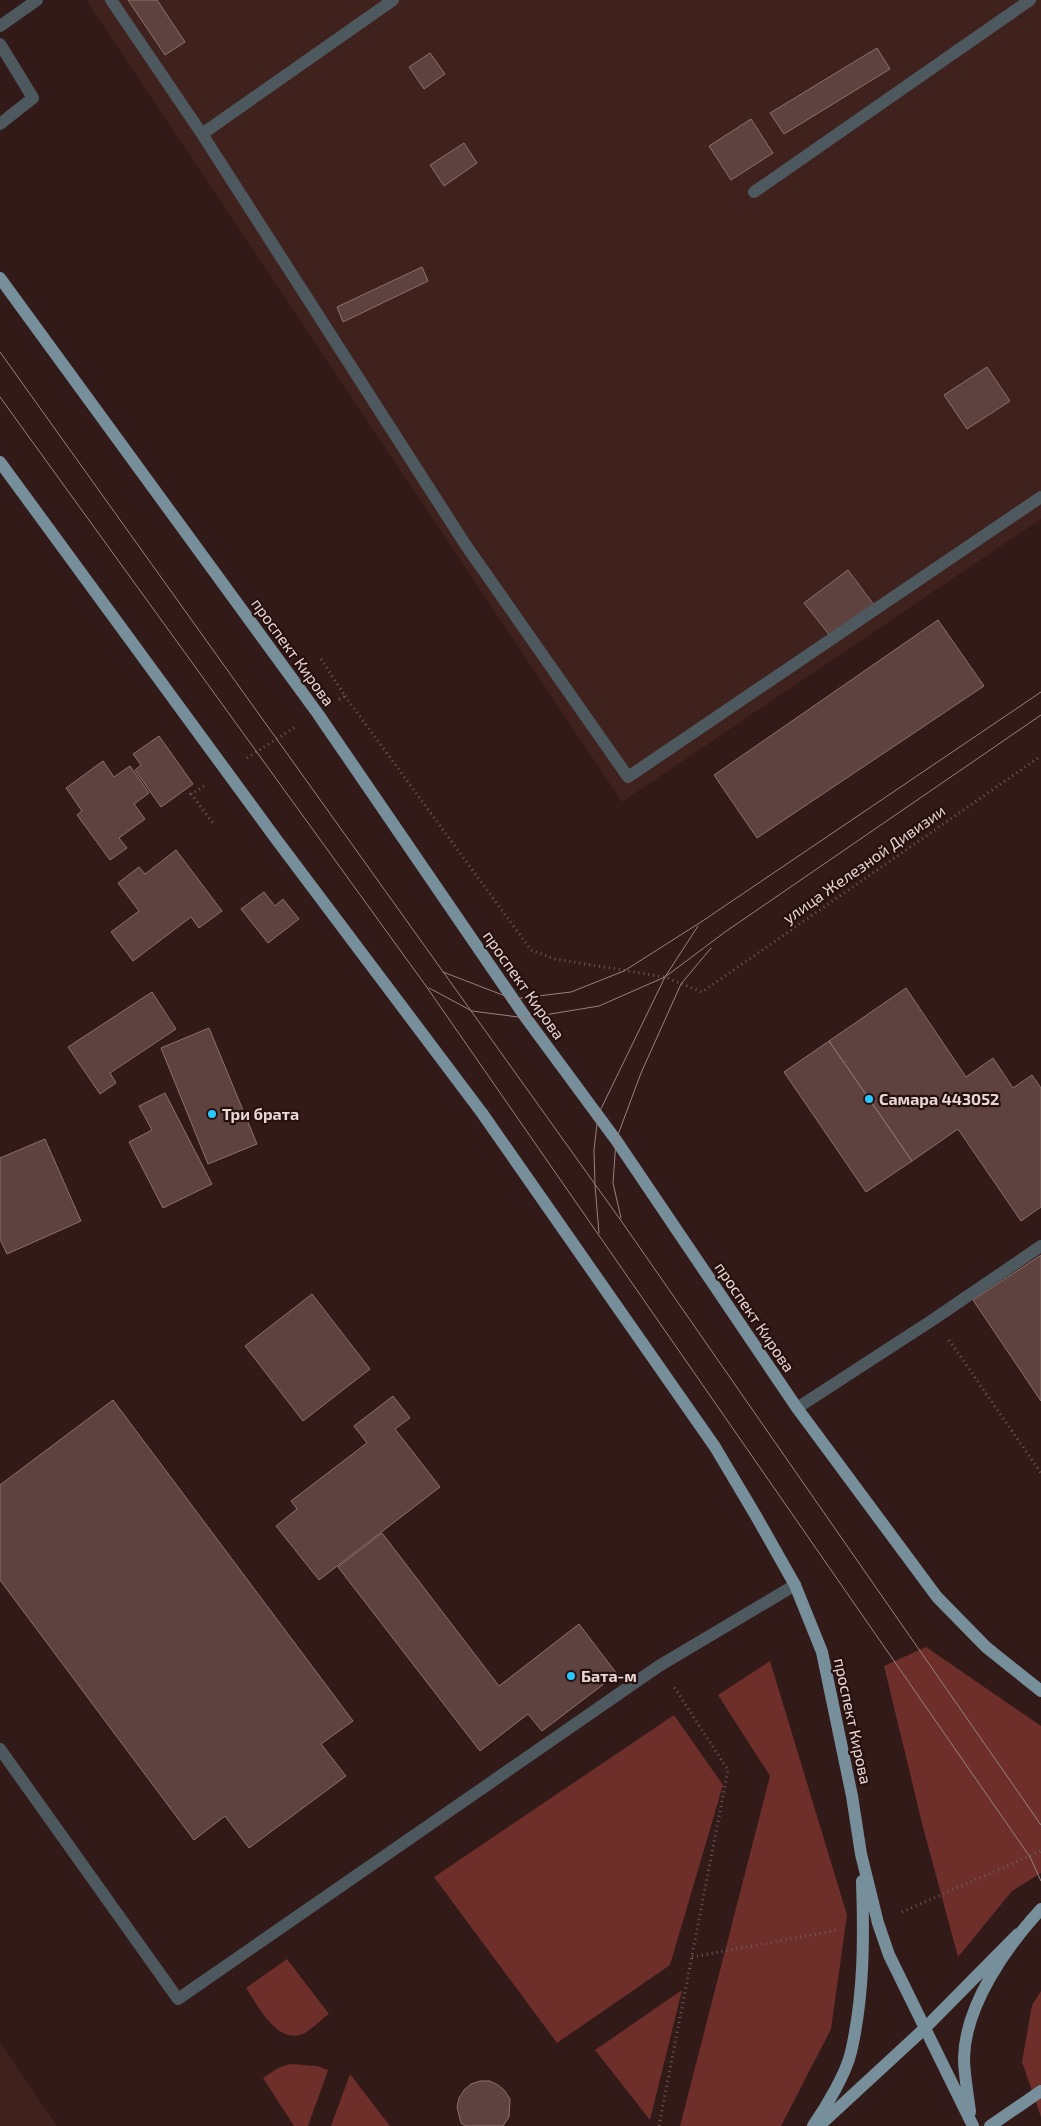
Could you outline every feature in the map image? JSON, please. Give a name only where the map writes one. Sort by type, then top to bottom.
[{"type":"main road","name":"проспект Кирова","points":[[0,278],[318,714],[526,1018],[616,1140],[797,1408],[937,1597],[986,1647],[1041,1691]]},
{"type":"main road","name":"проспект Кирова","points":[[0,462],[276,839],[493,1130],[715,1448],[795,1585],[822,1652],[850,1787],[861,1854],[878,1923],[889,1955],[924,2029],[972,2122]]},
{"type":"main road","points":[[813,2126],[828,2106],[851,2053],[864,1939],[861,1854]]},
{"type":"main road","points":[[819,2126],[924,2029],[1041,1909]]},
{"type":"main road","points":[[972,2122],[964,2057],[969,2026],[985,1988],[1018,1934]]},
{"type":"main road","points":[[990,2126],[1041,2091]]},
{"type":"street","points":[[0,26],[38,0]]},
{"type":"street","points":[[111,0],[202,134],[465,544],[628,776],[1041,497]]},
{"type":"street","points":[[202,134],[393,0]]},
{"type":"street","points":[[754,192],[1030,0]]},
{"type":"street","points":[[0,44],[33,98],[0,124]]},
{"type":"street","points":[[797,1408],[934,1319],[1041,1246]]},
{"type":"street","points":[[0,1749],[178,1999],[660,1666],[795,1585]]},
{"type":"path","points":[[213,824],[192,794],[344,696],[321,659]]},
{"type":"path","name":"улица Железной Дивизии","points":[[344,696],[531,950],[556,959],[665,977],[702,992],[1041,756]]},
{"type":"path","points":[[934,1319],[1041,1473]]},
{"type":"path","points":[[659,2126],[728,1770],[660,1666]]},
{"type":"shaded area","points":[[86,0],[1041,0],[1041,519],[622,802]]},
{"type":"shaded area","points":[[926,1647],[1041,1726],[1041,1873],[1012,1891],[958,1957],[923,1827],[884,1666]]},
{"type":"shaded area","points":[[770,1661],[847,1915],[831,2029],[781,2126],[680,2126],[770,1776],[718,1695]]},
{"type":"shaded area","points":[[674,1715],[723,1785],[670,1965],[557,2043],[434,1877]]},
{"type":"shaded area","points":[[287,1959],[329,2014],[311,2029],[300,2035],[291,2036],[283,2033],[268,2020],[246,1988]]},
{"type":"shaded area","points":[[682,1990],[650,2120],[595,2050]]},
{"type":"shaded area","points":[[1041,1991],[1041,2117],[1022,2062],[1032,2005]]},
{"type":"shaded area","points":[[0,2042],[57,2126],[0,2126]]},
{"type":"shaded area","points":[[290,2064],[317,2066],[328,2070],[308,2126],[294,2126],[263,2078],[278,2068]]},
{"type":"shaded area","points":[[350,2074],[390,2126],[331,2126]]},
{"type":"building","points":[[128,0],[157,0],[185,42],[165,55]]},
{"type":"building","points":[[877,48],[890,69],[784,134],[770,113]]},
{"type":"building","points":[[430,53],[445,74],[424,89],[409,67]]},
{"type":"building","points":[[751,119],[773,153],[731,180],[709,146]]},
{"type":"building","points":[[464,143],[477,163],[444,186],[430,165]]},
{"type":"building","points":[[422,267],[428,281],[343,322],[337,307]]},
{"type":"building","points":[[987,367],[1010,401],[967,429],[944,395]]},
{"type":"building","points":[[848,570],[874,605],[831,637],[804,603]]},
{"type":"building","points":[[938,620],[984,686],[757,838],[714,775]]},
{"type":"building","points":[[159,736],[193,784],[161,807],[135,770],[141,765],[133,754]]},
{"type":"building","points":[[103,761],[114,777],[130,766],[149,793],[134,804],[145,819],[119,838],[127,848],[110,860],[77,815],[82,811],[66,788]]},
{"type":"building","points":[[176,850],[222,911],[199,928],[191,917],[133,961],[111,932],[139,911],[118,883],[139,867],[145,874]]},
{"type":"building","points":[[264,892],[275,906],[283,899],[299,919],[268,943],[241,909]]},
{"type":"building","points":[[906,988],[966,1077],[993,1058],[1013,1088],[1032,1075],[1041,1088],[1041,1207],[1021,1221],[958,1129],[912,1161],[829,1041]]},
{"type":"building","points":[[152,992],[176,1029],[110,1073],[116,1083],[100,1094],[68,1047]]},
{"type":"building","points":[[209,1028],[257,1144],[208,1164],[161,1048]]},
{"type":"building","points":[[829,1041],[912,1161],[866,1192],[784,1072]]},
{"type":"building","points":[[165,1093],[212,1184],[163,1208],[129,1142],[152,1130],[139,1106]]},
{"type":"building","points":[[45,1139],[81,1221],[7,1254],[0,1239],[0,1158]]},
{"type":"building","points":[[1041,1255],[1041,1401],[973,1300]]},
{"type":"building","points":[[312,1294],[370,1369],[303,1421],[245,1346]]},
{"type":"building","points":[[393,1396],[410,1418],[395,1429],[440,1487],[319,1580],[276,1526],[297,1509],[291,1501],[367,1443],[354,1426]]},
{"type":"building","points":[[113,1400],[353,1721],[321,1744],[346,1776],[249,1848],[225,1816],[194,1840],[0,1580],[0,1485]]},
{"type":"building","points":[[382,1533],[499,1686],[579,1624],[617,1674],[542,1731],[528,1714],[480,1751],[338,1567]]},
{"type":"building","points":[[480,2081],[490,2081],[498,2085],[510,2099],[509,2117],[503,2126],[465,2126],[461,2123],[457,2107],[459,2098],[471,2084]]},
{"type":"tram line","points":[[0,352],[622,1222],[1041,1825]]},
{"type":"tram line","points":[[0,397],[426,986],[1030,1857],[1041,1881]]},
{"type":"tram line","points":[[443,972],[513,999],[571,992],[624,971],[701,922],[1041,692]]},
{"type":"tram line","points":[[429,988],[472,1011],[526,1018],[599,1006],[665,977],[725,932],[1041,715]]},
{"type":"tram line","points":[[599,1233],[594,1150],[598,1115],[665,977],[698,926]]},
{"type":"tram line","points":[[621,1218],[613,1183],[616,1140],[641,1073],[681,984],[711,948]]},
{"type":"place","name":"Самара 443052","points":[[869,1099]]},
{"type":"place","name":"Три брата","points":[[212,1114]]},
{"type":"place","name":"Бата-м","points":[[571,1676]]}]
